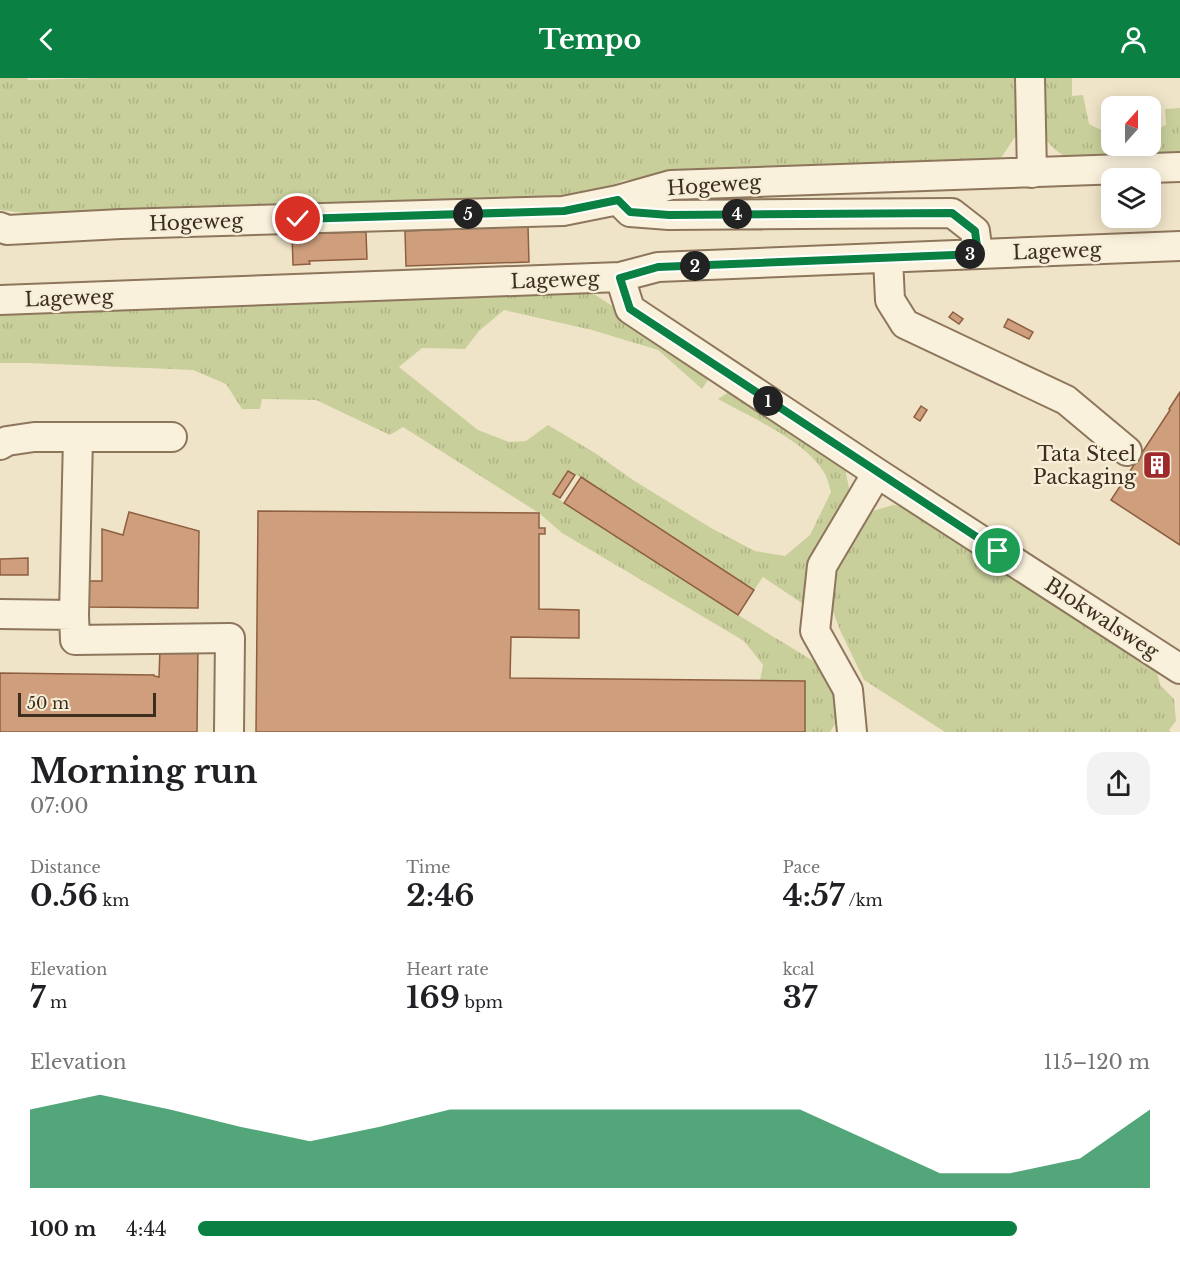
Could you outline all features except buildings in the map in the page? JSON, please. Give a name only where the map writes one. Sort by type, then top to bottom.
[{"type":"lane","points":[[1030,78],[1032,173]]},
{"type":"lane","name":"Hogeweg","points":[[0,227],[7,230],[121,224],[564,211],[618,200],[671,185],[1180,167]]},
{"type":"lane","points":[[618,200],[630,212],[669,215],[952,213],[975,231],[978,254]]},
{"type":"lane","name":"Lageweg","points":[[0,300],[620,278],[658,267],[1180,246]]},
{"type":"lane","points":[[888,258],[890,300],[905,324],[1066,400],[1126,451]]},
{"type":"lane","name":"Blokwalsweg","points":[[620,278],[630,309],[877,473],[1180,669]]},
{"type":"lane","points":[[0,445],[7,441],[34,437],[172,437]]},
{"type":"lane","points":[[78,437],[75,640],[230,638],[228,732]]},
{"type":"lane","points":[[852,732],[849,690],[815,631],[822,566],[877,473]]},
{"type":"lane","points":[[0,615],[74,615]]},
{"type":"green space","points":[[0,78],[27,78],[28,80],[96,78],[1014,78],[1019,131],[1001,158],[963,165],[625,180],[573,200],[72,219],[0,210]]},
{"type":"green space","points":[[1040,78],[1072,78],[1072,96],[1083,95],[1089,124],[1101,130],[1101,156],[1161,156],[1161,127],[1166,125],[1165,109],[1180,108],[1180,158],[1076,162],[1052,147],[1046,139],[1040,110]]},
{"type":"green space","points":[[582,286],[704,367],[708,380],[702,389],[658,350],[592,330],[504,310],[479,331],[465,349],[422,348],[399,367],[478,430],[509,442],[526,441],[548,425],[711,528],[755,551],[785,556],[810,535],[831,492],[825,474],[817,462],[805,451],[777,431],[718,399],[730,391],[844,463],[849,488],[806,606],[763,577],[754,590],[569,471],[553,494],[738,615],[820,665],[836,687],[842,713],[830,732],[805,732],[805,681],[760,680],[763,665],[744,641],[562,533],[539,513],[403,427],[390,435],[316,400],[262,399],[260,409],[242,409],[226,384],[193,370],[0,363],[0,308]]},
{"type":"green space","points":[[893,505],[914,508],[1155,663],[1160,685],[1174,699],[1176,721],[1169,730],[1171,732],[945,732],[864,680],[830,603],[840,557],[873,511]]},
{"type":"place","name":"Tata Steel Packaging","points":[[1157,465]]},
{"type":"route","points":[[298,219],[564,211],[618,200],[630,212],[669,215],[952,213],[975,231],[978,254],[658,267],[620,278],[630,309],[998,551]]}]
